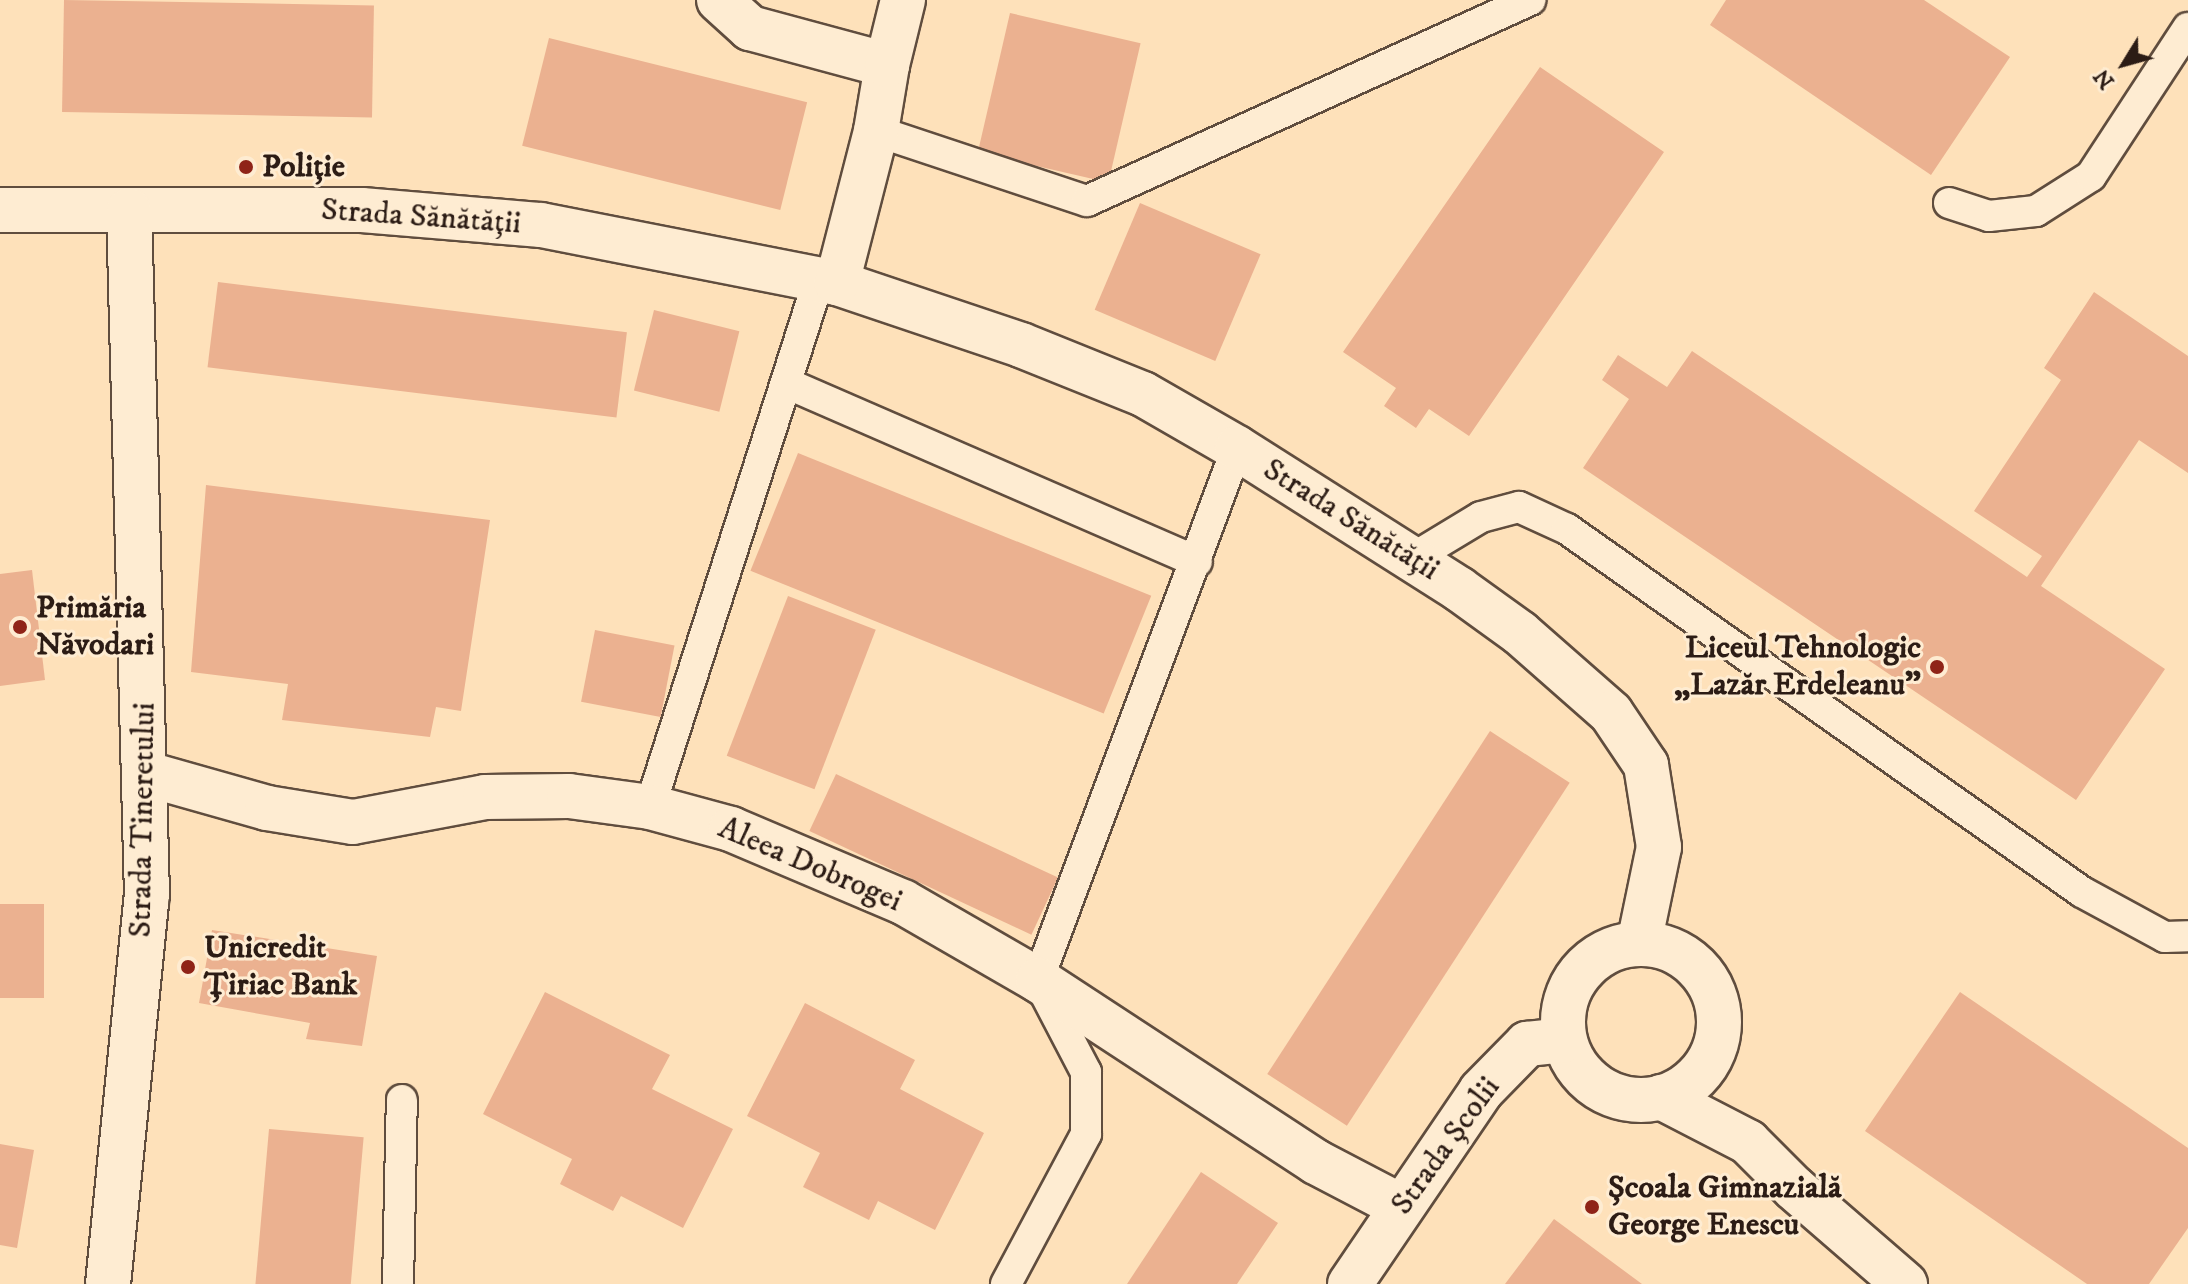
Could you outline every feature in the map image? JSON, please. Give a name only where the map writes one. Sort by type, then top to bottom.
[{"type":"street","points":[[719,0],[750,28],[887,65]]},
{"type":"street","points":[[828,281],[876,131],[887,65],[903,0]]},
{"type":"street","name":"Strada Sănătății","points":[[0,210],[362,210],[541,225],[828,281],[1021,345],[1143,394],[1237,448],[1413,558],[1520,633],[1611,713],[1646,765],[1659,847],[1639,944]]},
{"type":"street","name":"Strada Tineretului","points":[[108,1284],[147,896],[147,774],[129,210]]},
{"type":"street","name":"Aleea Dobrogei","points":[[147,774],[267,808],[353,822],[485,797],[569,796],[650,807],[731,829],[903,902],[1038,980],[1316,1162],[1400,1206]]},
{"type":"street","points":[[1639,944],[1664,948],[1686,959],[1704,976],[1719,1024],[1714,1048],[1703,1070],[1684,1087],[1644,1101],[1609,1093],[1581,1072],[1564,1040],[1567,995],[1579,974],[1606,953],[1639,944]]},
{"type":"street","name":"Strada Școlii","points":[[1350,1284],[1400,1206],[1481,1091],[1527,1044],[1564,1040]]},
{"type":"street","points":[[1661,1097],[1748,1142],[1794,1188],[1905,1284]]},
{"type":"lane","points":[[876,131],[1087,201],[1531,0]]},
{"type":"lane","points":[[1949,203],[1989,216],[2036,211],[2091,176],[2188,28]]},
{"type":"lane","points":[[650,807],[786,383],[828,281]]},
{"type":"lane","points":[[786,383],[1197,562]]},
{"type":"lane","points":[[1006,1284],[1086,1134],[1086,1072],[1038,980],[1197,562],[1237,448]]},
{"type":"lane","points":[[1413,558],[1481,517],[1519,507],[1567,529],[2082,892],[2165,937],[2188,936]]},
{"type":"lane","points":[[398,1284],[402,1100]]},
{"type":"building","points":[[64,0],[374,5],[372,117],[62,112]]},
{"type":"building","points":[[1726,0],[1924,0],[2010,57],[1931,175],[1710,25]]},
{"type":"building","points":[[1010,13],[1141,43],[1108,182],[978,152]]},
{"type":"building","points":[[549,38],[807,102],[780,210],[522,146]]},
{"type":"building","points":[[1540,67],[1664,152],[1469,436],[1429,409],[1416,428],[1384,406],[1396,388],[1343,352]]},
{"type":"building","points":[[1140,203],[1261,254],[1215,361],[1095,310]]},
{"type":"building","points":[[218,282],[627,332],[616,418],[208,367]]},
{"type":"building","points":[[2094,292],[2188,356],[2188,473],[2139,440],[2041,586],[2165,669],[2076,800],[1583,468],[1629,399],[1602,380],[1618,355],[1667,387],[1692,351],[2027,577],[2042,556],[1974,511],[2061,380],[2044,368]]},
{"type":"building","points":[[654,310],[739,331],[719,412],[634,391]]},
{"type":"building","points":[[798,453],[1151,596],[1104,713],[750,571]]},
{"type":"building","points":[[206,485],[490,520],[461,711],[436,707],[430,737],[282,720],[288,684],[191,672]]},
{"type":"building","name":"Primăria Năvodari","points":[[32,570],[45,680],[0,686],[0,574]]},
{"type":"building","points":[[788,596],[876,630],[814,789],[727,756]]},
{"type":"building","points":[[595,630],[675,645],[661,717],[581,702]]},
{"type":"building","points":[[1490,731],[1570,783],[1347,1126],[1267,1074]]},
{"type":"building","points":[[836,774],[1058,878],[1031,935],[809,831]]},
{"type":"building","points":[[0,904],[44,904],[44,998],[0,998]]},
{"type":"building","points":[[212,930],[377,956],[362,1046],[306,1039],[310,1023],[199,1003]]},
{"type":"building","points":[[545,992],[670,1055],[652,1089],[733,1129],[683,1228],[621,1196],[613,1211],[560,1184],[572,1159],[483,1114]]},
{"type":"building","points":[[1960,992],[2188,1148],[2188,1228],[2149,1284],[2087,1284],[1865,1131]]},
{"type":"building","points":[[805,1003],[915,1060],[900,1089],[984,1133],[935,1230],[878,1201],[869,1220],[803,1187],[820,1153],[747,1116]]},
{"type":"building","points":[[269,1129],[364,1137],[351,1284],[255,1284]]},
{"type":"building","points":[[0,1144],[34,1150],[17,1248],[0,1245]]},
{"type":"building","points":[[1201,1172],[1278,1223],[1237,1284],[1127,1284]]},
{"type":"building","points":[[1554,1219],[1642,1284],[1505,1284]]},
{"type":"place","name":"Poliție","points":[[246,167]]},
{"type":"place","name":"Primăria Năvodari","points":[[20,627]]},
{"type":"place","name":"Liceul Tehnologic „Lazăr Erdeleanu”","points":[[1937,667]]},
{"type":"place","name":"Unicredit Țiriac Bank","points":[[188,967]]},
{"type":"place","name":"Școala Gimnazială George Enescu","points":[[1592,1207]]}]
